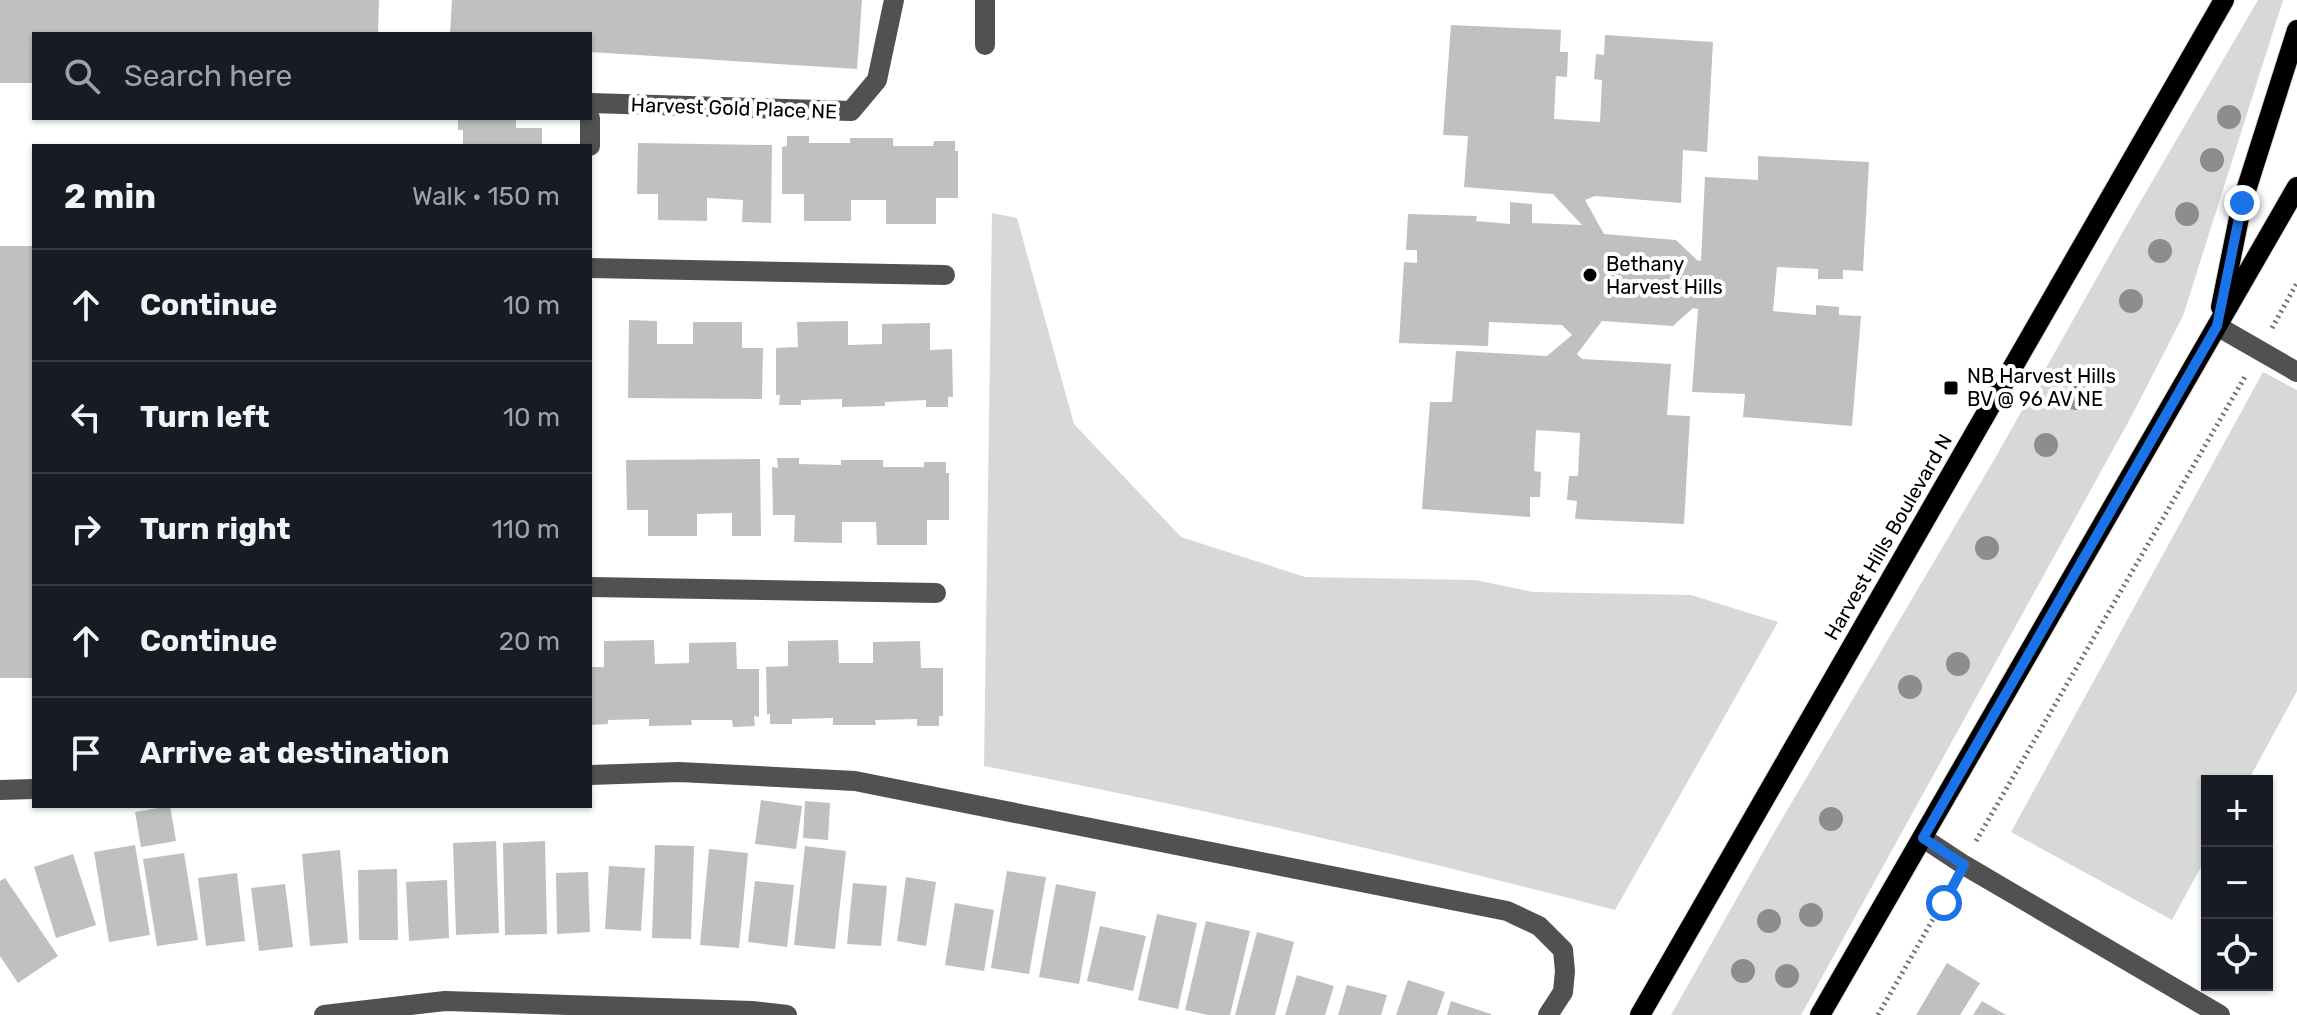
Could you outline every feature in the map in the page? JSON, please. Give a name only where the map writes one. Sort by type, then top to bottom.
[{"type":"main road","name":"Harvest Hills Boulevard N","points":[[1640,1015],[2224,0]]},
{"type":"main road","points":[[2217,326],[2242,203],[2297,30]]},
{"type":"main road","points":[[1820,1015],[2297,187]]},
{"type":"street","name":"Harvest Gold Place NE","points":[[592,103],[851,111],[877,80],[894,0]]},
{"type":"street","points":[[985,0],[985,45]]},
{"type":"street","points":[[590,120],[590,144]]},
{"type":"street","points":[[592,268],[945,275]]},
{"type":"street","points":[[2217,326],[2297,372]]},
{"type":"street","points":[[592,587],[936,593]]},
{"type":"street","points":[[592,775],[679,772],[855,781],[1507,911],[1539,926],[1563,950],[1563,992],[1548,1015]]},
{"type":"street","points":[[0,790],[32,789]]},
{"type":"street","points":[[1923,838],[2220,1015]]},
{"type":"street","points":[[324,1015],[445,1001],[752,1011],[787,1015]]},
{"type":"path","points":[[1878,1015],[2297,283]]},
{"type":"shaded area","points":[[2258,0],[2283,0],[2183,316],[2131,417],[1801,1015],[1671,1015],[1772,836],[1994,460]]},
{"type":"shaded area","points":[[992,213],[1017,218],[1074,424],[1181,537],[1305,577],[1475,580],[1533,592],[1691,595],[1778,622],[1615,910],[1301,833],[984,766]]},
{"type":"shaded area","points":[[2263,372],[2297,390],[2297,691],[2251,775],[2201,775],[2201,867],[2172,920],[2011,832]]},
{"type":"building","points":[[0,0],[379,0],[378,32],[32,32],[32,83],[0,83]]},
{"type":"building","points":[[452,0],[862,0],[857,69],[592,52],[592,32],[450,32]]},
{"type":"building","name":"Bethany Harvest Hills","points":[[1451,25],[1561,30],[1560,52],[1568,52],[1567,77],[1556,76],[1554,119],[1600,122],[1602,80],[1594,79],[1596,54],[1604,55],[1605,35],[1713,42],[1707,152],[1683,150],[1681,203],[1595,196],[1585,200],[1604,234],[1676,240],[1701,261],[1705,177],[1758,180],[1758,156],[1869,162],[1863,271],[1843,270],[1843,279],[1818,279],[1818,269],[1777,267],[1773,311],[1816,315],[1816,305],[1839,307],[1839,315],[1861,316],[1852,426],[1743,417],[1745,394],[1692,392],[1698,309],[1693,308],[1673,326],[1602,321],[1577,354],[1582,359],[1671,364],[1667,415],[1690,416],[1684,524],[1575,519],[1577,501],[1567,500],[1569,476],[1578,476],[1580,433],[1536,430],[1534,471],[1541,472],[1540,497],[1530,497],[1530,517],[1422,509],[1430,402],[1452,402],[1456,351],[1547,356],[1572,335],[1562,325],[1489,322],[1488,346],[1399,343],[1404,262],[1417,263],[1417,250],[1406,250],[1408,214],[1477,216],[1476,221],[1510,224],[1510,202],[1532,204],[1532,223],[1582,225],[1553,194],[1464,187],[1468,136],[1443,135]]},
{"type":"building","points":[[458,120],[516,120],[516,128],[542,128],[542,144],[463,144],[463,130],[458,130]]},
{"type":"building","points":[[787,136],[809,136],[809,143],[850,143],[850,138],[893,138],[893,146],[933,146],[934,141],[955,141],[955,151],[958,151],[958,198],[936,198],[936,224],[886,224],[886,200],[851,200],[851,221],[804,221],[804,194],[782,194],[782,147],[787,146]]},
{"type":"building","points":[[638,143],[772,145],[771,223],[742,222],[743,200],[707,198],[707,221],[658,220],[658,194],[637,194]]},
{"type":"building","points":[[0,246],[32,246],[32,678],[0,678]]},
{"type":"building","points":[[629,320],[657,321],[657,344],[693,344],[693,322],[742,322],[742,348],[763,348],[762,399],[628,398]]},
{"type":"building","points":[[848,321],[848,345],[882,344],[882,324],[930,323],[930,350],[952,349],[953,397],[948,397],[948,407],[926,407],[926,400],[885,402],[885,406],[842,407],[842,399],[801,400],[801,405],[779,405],[780,395],[776,395],[776,348],[798,347],[797,322]]},
{"type":"building","points":[[777,458],[799,458],[799,464],[841,465],[841,460],[883,460],[883,467],[924,467],[924,462],[946,462],[946,473],[949,473],[949,520],[927,520],[927,545],[877,545],[876,522],[842,522],[842,543],[794,542],[795,515],[773,515],[772,467],[778,468]]},
{"type":"building","points":[[760,459],[761,536],[732,536],[732,513],[697,514],[697,536],[648,536],[648,510],[627,510],[626,460]]},
{"type":"building","points":[[654,640],[655,664],[689,663],[689,643],[736,642],[737,669],[759,669],[759,717],[754,716],[755,726],[733,727],[732,720],[691,720],[692,725],[649,726],[649,719],[608,720],[608,724],[592,725],[592,667],[604,667],[604,641]]},
{"type":"building","points":[[838,640],[839,663],[873,663],[873,642],[920,641],[921,668],[943,668],[943,716],[939,716],[939,726],[917,726],[917,719],[875,720],[876,725],[833,725],[833,718],[792,719],[792,724],[770,724],[766,667],[788,666],[788,641]]},
{"type":"building","points":[[761,800],[802,806],[796,849],[755,844]]},
{"type":"building","points":[[805,801],[830,803],[828,840],[803,838]]},
{"type":"building","points":[[170,808],[176,841],[141,847],[135,812]]},
{"type":"building","points":[[496,841],[499,933],[456,935],[453,843]]},
{"type":"building","points":[[545,841],[547,934],[505,935],[503,843]]},
{"type":"building","points":[[135,845],[150,935],[109,942],[94,852]]},
{"type":"building","points":[[655,845],[694,846],[691,939],[652,938]]},
{"type":"building","points":[[805,846],[846,851],[835,949],[794,945]]},
{"type":"building","points":[[709,849],[748,853],[739,948],[700,945]]},
{"type":"building","points":[[340,850],[348,943],[310,946],[302,854]]},
{"type":"building","points":[[184,853],[198,940],[157,946],[143,859]]},
{"type":"building","points":[[73,854],[96,925],[56,938],[34,867]]},
{"type":"building","points":[[609,866],[645,868],[641,931],[605,929]]},
{"type":"building","points":[[397,869],[398,940],[359,940],[358,870]]},
{"type":"building","points":[[1007,871],[1046,877],[1029,974],[991,968]]},
{"type":"building","points":[[588,872],[590,932],[557,934],[556,873]]},
{"type":"building","points":[[237,873],[245,941],[206,946],[198,878]]},
{"type":"building","points":[[906,877],[936,882],[926,946],[897,941]]},
{"type":"building","points":[[5,878],[58,956],[18,983],[0,956],[0,881]]},
{"type":"building","points":[[447,880],[449,938],[409,941],[406,882]]},
{"type":"building","points":[[755,881],[794,885],[787,947],[748,942]]},
{"type":"building","points":[[853,883],[887,886],[881,946],[847,944]]},
{"type":"building","points":[[285,884],[293,947],[259,951],[251,888]]},
{"type":"building","points":[[1056,884],[1096,892],[1079,984],[1039,977]]},
{"type":"building","points":[[955,903],[994,910],[984,971],[945,965]]},
{"type":"building","points":[[1157,914],[1197,923],[1178,1009],[1138,1000]]},
{"type":"building","points":[[1206,921],[1250,931],[1230,1015],[1208,1015],[1185,1010]]},
{"type":"building","points":[[1100,926],[1146,936],[1133,991],[1087,981]]},
{"type":"building","points":[[1257,932],[1294,942],[1275,1015],[1235,1015]]},
{"type":"building","points":[[1947,963],[1980,983],[1960,1015],[1916,1015]]},
{"type":"building","points":[[1297,975],[1334,986],[1325,1015],[1285,1015]]},
{"type":"building","points":[[1408,980],[1445,992],[1437,1015],[1396,1015]]},
{"type":"building","points":[[1347,985],[1387,995],[1381,1015],[1338,1015]]},
{"type":"building","points":[[1451,1001],[1491,1014],[1491,1015],[1447,1015]]},
{"type":"building","points":[[1982,1001],[2006,1015],[1973,1015]]},
{"type":"place","name":"Bethany Harvest Hills","points":[[1590,275]]},
{"type":"place","name":"NB Harvest Hills BV @ 96 AV NE","points":[[1951,388]]},
{"type":"route","points":[[1944,903],[1964,865],[1923,838],[2217,326],[2242,203]]}]
